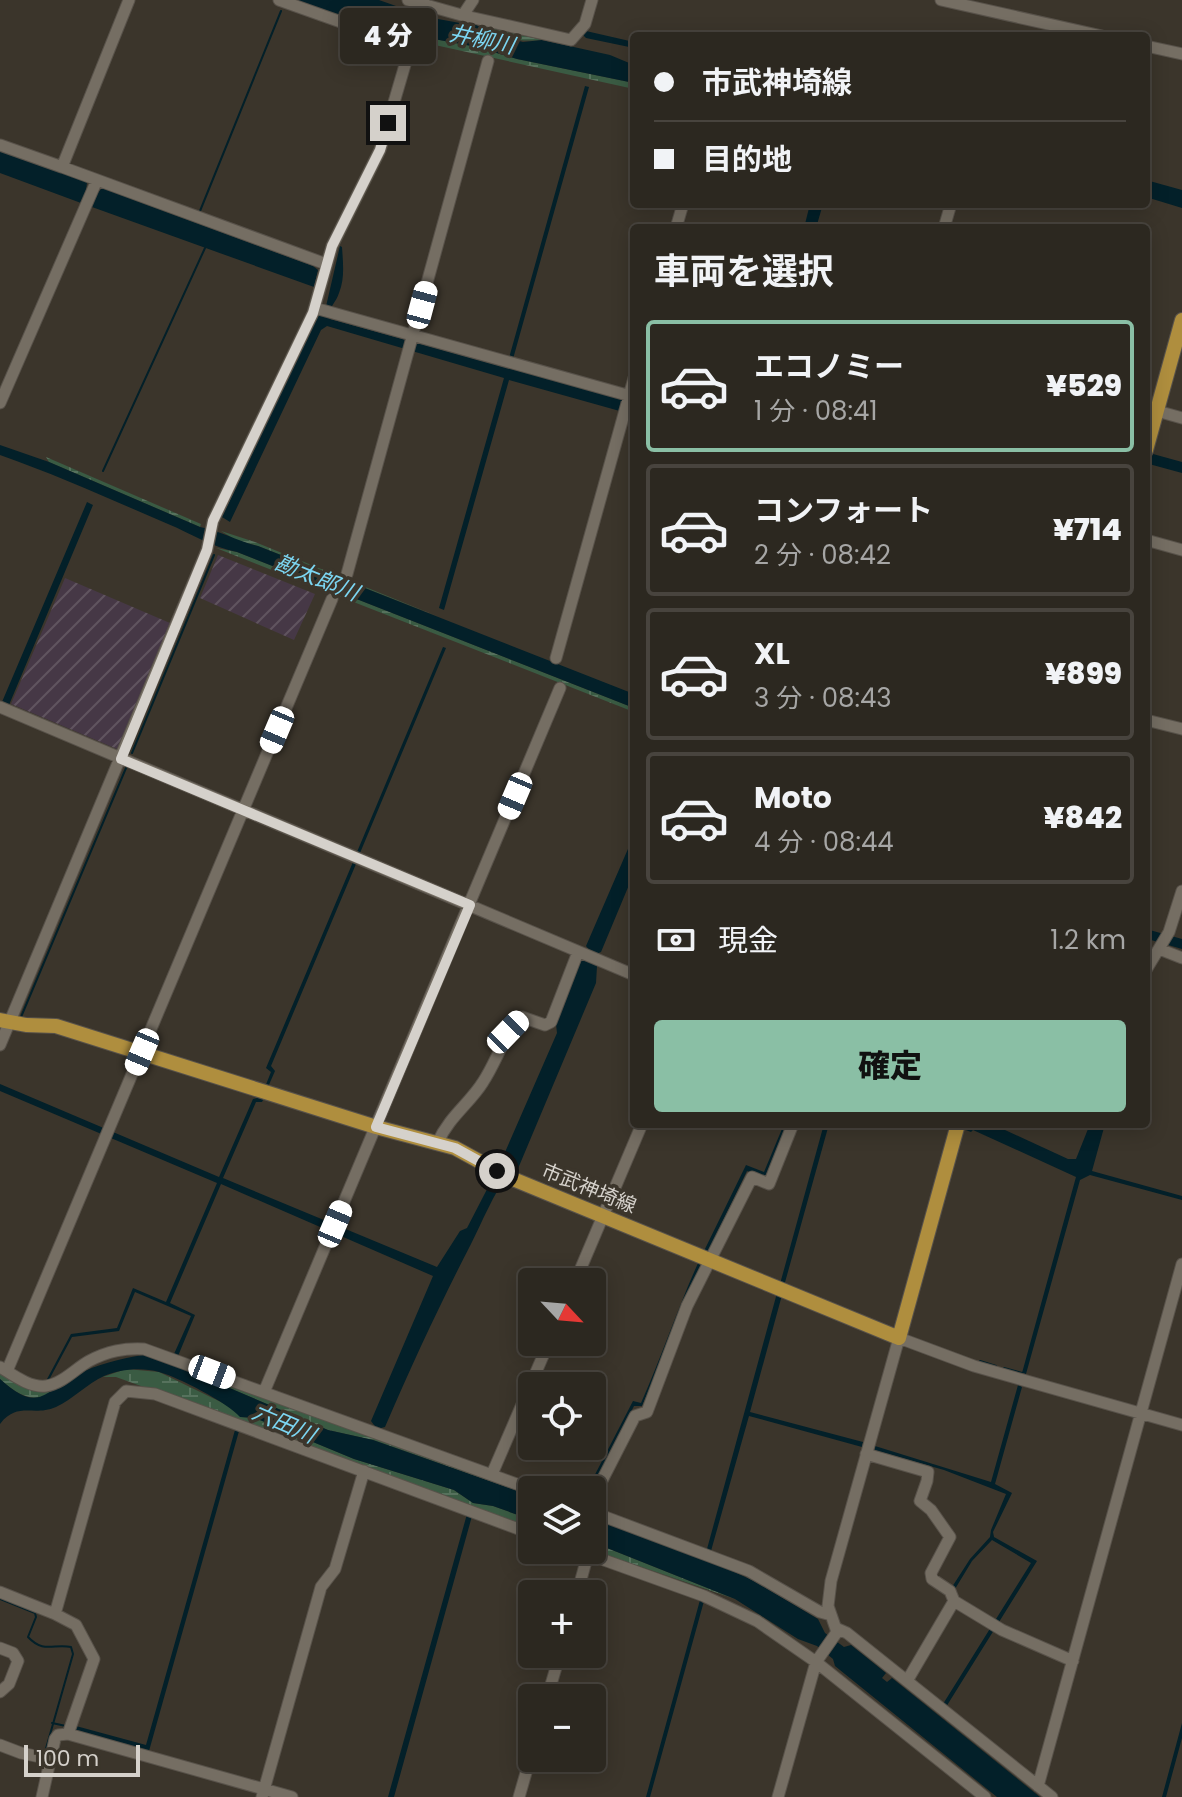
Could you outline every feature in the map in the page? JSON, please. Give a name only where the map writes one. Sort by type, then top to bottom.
[{"type":"main road","points":[[1150,436],[1182,320]]},
{"type":"main road","name":"市武神埼線","points":[[5,1021],[56,1026],[376,1127],[455,1148],[502,1174],[899,1338]]},
{"type":"main road","points":[[899,1338],[957,1128]]},
{"type":"street","points":[[62,167],[129,0]]},
{"type":"street","points":[[279,0],[412,44]]},
{"type":"street","points":[[408,0],[571,40],[585,24],[592,0]]},
{"type":"street","points":[[463,15],[473,0]]},
{"type":"street","points":[[941,0],[1084,32]]},
{"type":"street","points":[[0,1045],[5,1021],[121,759],[207,550],[212,524],[323,310],[326,264],[380,150],[423,2]]},
{"type":"street","points":[[1150,47],[1182,54]]},
{"type":"street","points":[[347,574],[488,61]]},
{"type":"street","points":[[0,145],[62,167],[93,190],[326,264]]},
{"type":"street","points":[[0,403],[93,190]]},
{"type":"street","points":[[323,310],[629,401],[556,658]]},
{"type":"street","points":[[1157,411],[1182,418]]},
{"type":"street","points":[[1150,541],[1182,550]]},
{"type":"street","points":[[332,599],[108,1133],[3,1369],[26,1383],[46,1386],[110,1351],[144,1349],[518,1484]]},
{"type":"street","points":[[264,1392],[560,688]]},
{"type":"street","points":[[0,707],[630,973]]},
{"type":"street","points":[[1150,721],[1182,729]]},
{"type":"street","points":[[1150,963],[1169,932],[1182,891]]},
{"type":"street","points":[[1160,946],[1182,958]]},
{"type":"street","points":[[438,1142],[444,1129],[483,1084],[508,1032],[522,1017],[545,1025],[551,1022],[587,956]]},
{"type":"street","points":[[581,1268],[640,1128]]},
{"type":"street","points":[[604,1476],[635,1416],[647,1412],[687,1306],[752,1177],[769,1184],[791,1128]]},
{"type":"street","points":[[1038,1786],[1182,1264]]},
{"type":"street","points":[[837,1632],[828,1606],[831,1581],[899,1338],[974,1366],[1182,1425]]},
{"type":"street","points":[[492,1474],[543,1356]]},
{"type":"street","points":[[55,1614],[115,1402],[126,1391],[155,1394],[518,1529]]},
{"type":"street","points":[[866,1454],[928,1472],[920,1501],[931,1510],[950,1537],[931,1576],[950,1591],[954,1601],[993,1625],[1073,1661]]},
{"type":"street","points":[[263,1793],[321,1587],[335,1569],[364,1471]]},
{"type":"street","points":[[606,1517],[749,1571],[820,1612],[831,1615]]},
{"type":"street","points":[[606,1561],[704,1596],[757,1621],[819,1658],[985,1797]]},
{"type":"street","points":[[0,1592],[76,1625],[94,1659],[68,1734]]},
{"type":"street","points":[[907,1681],[954,1601]]},
{"type":"street","points":[[778,1797],[819,1658],[837,1632]]},
{"type":"street","points":[[837,1632],[847,1633],[1052,1797]]},
{"type":"street","points":[[0,1648],[13,1653],[18,1661],[9,1684],[0,1692]]},
{"type":"street","points":[[42,1797],[58,1735],[68,1734],[263,1793],[292,1797]]},
{"type":"street","points":[[0,1745],[50,1759]]},
{"type":"street","points":[[519,1797],[526,1772]]},
{"type":"shaded area","points":[[218,555],[315,594],[294,640],[200,598]]},
{"type":"shaded area","points":[[65,578],[170,623],[117,749],[11,704]]},
{"type":"green space","points":[[334,14],[369,19],[407,34],[630,82],[630,88],[403,38]]},
{"type":"green space","points":[[482,26],[542,40],[510,39]]},
{"type":"green space","points":[[46,457],[201,524],[200,527],[49,462]]},
{"type":"green space","points":[[221,531],[255,542],[439,617],[236,540]]},
{"type":"green space","points":[[216,548],[237,552],[630,706],[630,710]]},
{"type":"green space","points":[[173,1364],[518,1491],[373,1440],[328,1430]]},
{"type":"green space","points":[[126,1369],[159,1372],[231,1407],[241,1417],[255,1418],[354,1459],[454,1490],[473,1503],[518,1515],[518,1523],[116,1377],[103,1377]]},
{"type":"green space","points":[[0,1373],[32,1390],[54,1391],[39,1397],[25,1396],[0,1379]]},
{"type":"green space","points":[[606,1548],[735,1599],[606,1555]]},
{"type":"water","name":"井柳川","points":[[292,0],[379,0],[427,17],[473,23],[492,34],[523,42],[542,40],[610,55],[630,63],[630,82],[407,34],[369,19],[334,14]]},
{"type":"water","points":[[586,31],[630,41],[630,47],[586,38],[582,34]]},
{"type":"water","points":[[585,86],[589,87],[513,359],[509,358]]},
{"type":"water","points":[[0,150],[87,182],[86,191],[96,195],[102,188],[313,266],[318,270],[314,287],[92,207],[95,199],[85,195],[81,203],[0,173]]},
{"type":"water","points":[[1150,181],[1182,190],[1182,208],[1150,198]]},
{"type":"water","points":[[809,208],[822,208],[817,224],[805,224]]},
{"type":"water","points":[[340,246],[342,282],[327,316],[330,319],[621,399],[630,404],[630,414],[509,380],[444,610],[439,608],[504,378],[327,326],[321,330],[230,522],[222,517],[318,316],[324,315]]},
{"type":"water","name":"勘太郎川","points":[[0,445],[49,462],[200,527],[258,546],[630,692],[630,706],[211,544],[0,455]]},
{"type":"water","points":[[1153,454],[1182,462],[1182,473],[1150,464]]},
{"type":"water","points":[[87,502],[93,505],[9,705],[2,702]]},
{"type":"water","points":[[443,647],[446,648],[360,853],[357,852]]},
{"type":"water","points":[[630,844],[630,883],[601,952],[596,954],[593,962],[597,966],[596,983],[517,1171],[508,1174],[493,1199],[426,1334],[385,1427],[377,1429],[371,1421],[433,1276],[221,1184],[170,1303],[195,1315],[178,1356],[174,1354],[191,1316],[135,1292],[119,1331],[72,1337],[46,1381],[71,1334],[117,1328],[133,1288],[166,1302],[217,1183],[0,1091],[0,1084],[219,1177],[253,1099],[265,1096],[262,1102],[256,1102],[223,1178],[437,1267],[460,1231],[467,1228],[499,1166],[557,1033],[556,1024],[581,960],[587,960],[590,951],[586,946]]},
{"type":"water","points":[[353,862],[356,864],[271,1066],[275,1071],[268,1087],[265,1087],[271,1072],[266,1068]]},
{"type":"water","points":[[1150,930],[1182,939],[1182,949],[1151,940]]},
{"type":"water","points":[[782,1128],[787,1128],[767,1179],[747,1171],[707,1254],[703,1253],[746,1165],[764,1172]]},
{"type":"water","points":[[823,1128],[828,1128],[784,1286],[780,1284]]},
{"type":"water","points":[[960,1128],[1001,1128],[1068,1159],[1076,1159],[1088,1128],[1104,1128],[1092,1171],[1182,1196],[1182,1200],[1090,1175],[1080,1180],[1026,1374],[1022,1373],[1076,1177],[973,1130]]},
{"type":"water","points":[[699,1261],[703,1262],[642,1406],[634,1406],[598,1476],[594,1476],[603,1460],[606,1460],[606,1453],[633,1401],[641,1403]]},
{"type":"water","points":[[777,1293],[782,1295],[750,1412],[863,1442],[862,1447],[749,1416],[711,1551],[707,1549]]},
{"type":"water","name":"六田川","points":[[143,1355],[173,1364],[328,1430],[373,1440],[518,1491],[518,1515],[473,1503],[454,1490],[354,1459],[255,1418],[240,1417],[202,1391],[152,1370],[110,1374],[56,1407],[13,1413],[0,1424],[0,1379],[23,1395],[40,1397],[76,1375],[117,1360]]},
{"type":"water","points":[[1018,1385],[1022,1387],[995,1484],[1012,1493],[993,1532],[994,1537],[1037,1561],[946,1707],[943,1704],[1031,1563],[992,1540],[972,1561],[955,1589],[952,1587],[970,1559],[990,1537],[1006,1494],[944,1470],[874,1450],[875,1446],[991,1482]]},
{"type":"water","points":[[235,1430],[239,1431],[149,1751],[75,1731],[76,1726],[146,1745]]},
{"type":"water","points":[[467,1514],[472,1516],[394,1797],[388,1797]]},
{"type":"water","points":[[606,1522],[706,1559],[754,1581],[818,1619],[825,1633],[844,1647],[851,1645],[886,1673],[882,1678],[887,1682],[892,1678],[1040,1797],[997,1797],[835,1666],[833,1659],[817,1646],[798,1639],[735,1599],[606,1548]]},
{"type":"water","points":[[700,1600],[704,1601],[650,1797],[646,1797]]},
{"type":"water","points":[[1182,1723],[1182,1738],[1166,1797],[1162,1797]]},
{"type":"waterway","points":[[200,211],[281,11]]},
{"type":"waterway","points":[[103,471],[205,248]]},
{"type":"waterway","points":[[132,753],[214,555]]},
{"type":"waterway","points":[[21,1017],[126,768]]},
{"type":"waterway","points":[[980,1361],[996,1366]]},
{"type":"waterway","points":[[1004,1368],[1022,1373]]},
{"type":"waterway","points":[[0,1599],[35,1613],[28,1637],[34,1642],[44,1647],[71,1647],[73,1654],[45,1752]]},
{"type":"waterway","points":[[52,1723],[66,1726]]},
{"type":"route","points":[[388,123],[380,150],[332,246],[313,313],[213,521],[207,550],[121,759],[470,905],[376,1127],[455,1148],[497,1171]]}]
